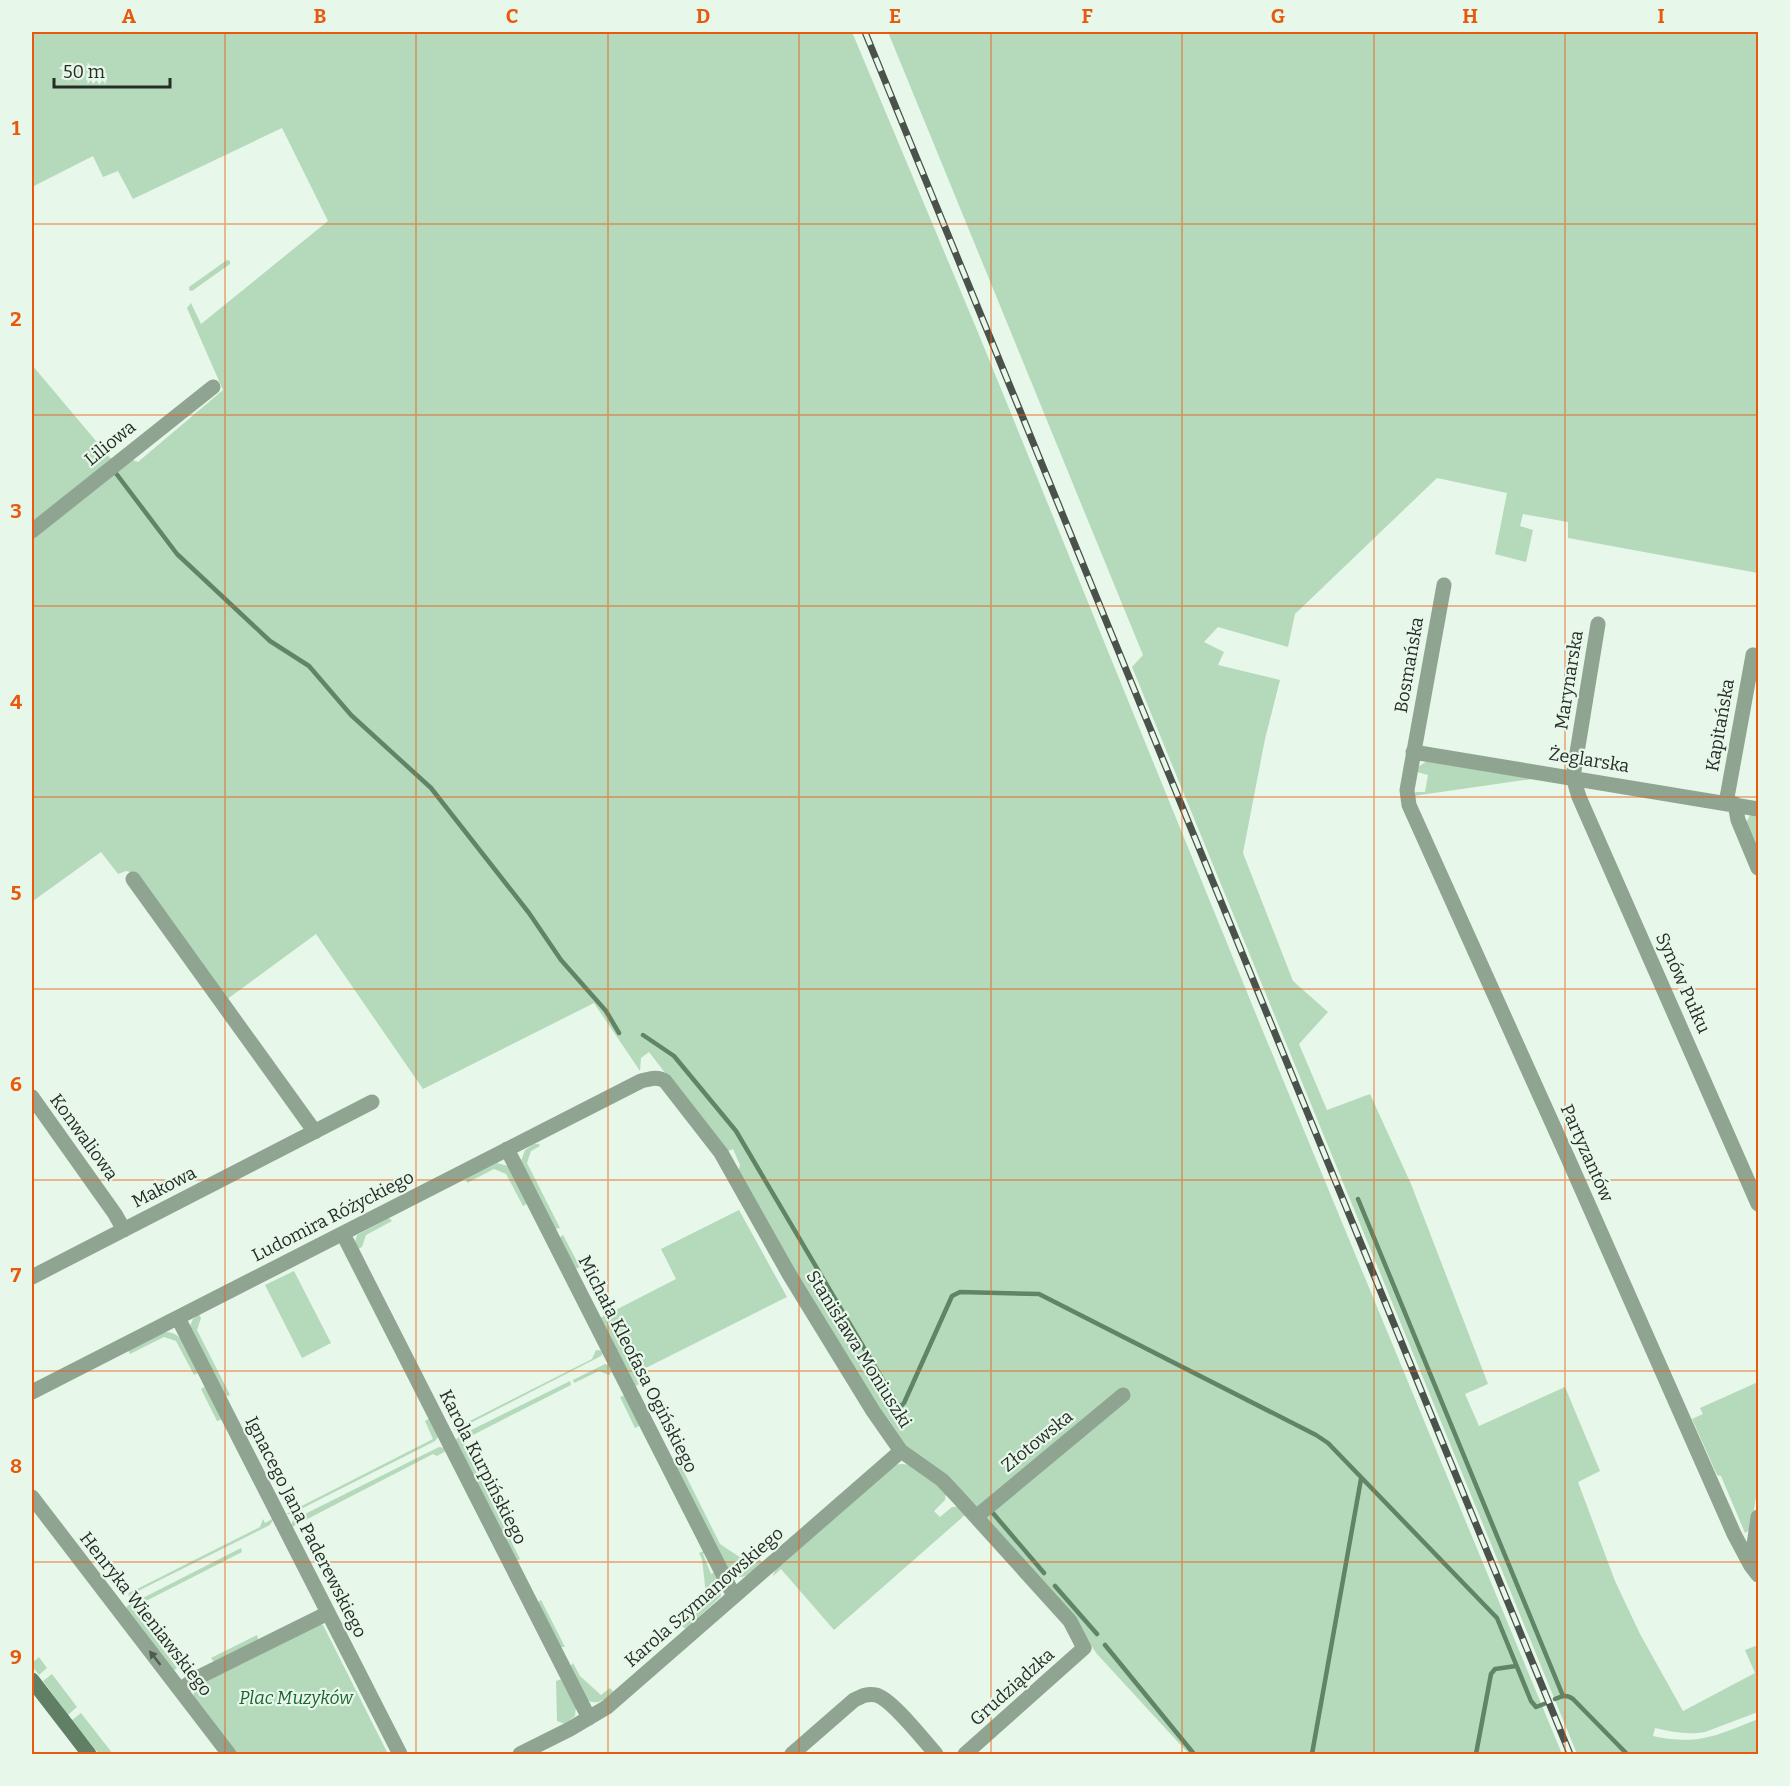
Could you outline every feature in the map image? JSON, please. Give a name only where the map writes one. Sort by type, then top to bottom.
[{"type":"street","name":"Liliowa","points":[[32,531],[213,387]]},
{"type":"street","name":"Bosmańska","points":[[1413,752],[1444,585]]},
{"type":"street","name":"Marynarska","points":[[1573,777],[1598,624]]},
{"type":"street","name":"Kapitańska","points":[[1730,803],[1753,655]]},
{"type":"street","name":"Żeglarska","points":[[1413,752],[1758,809]]},
{"type":"street","name":"Partyzantów","points":[[1413,752],[1407,789],[1408,805],[1729,1523],[1755,1570]]},
{"type":"street","name":"Synów Pułku","points":[[1573,777],[1584,808],[1758,1204]]},
{"type":"street","points":[[1730,803],[1758,868]]},
{"type":"street","points":[[133,879],[315,1132]]},
{"type":"street","name":"Ludomira Różyckiego","points":[[32,1392],[641,1081],[653,1078]]},
{"type":"street","name":"Stanisława Moniuszki","points":[[653,1078],[665,1081],[721,1153],[789,1274],[873,1411],[901,1450],[942,1480],[1070,1621],[1084,1648]]},
{"type":"street","name":"Konwaliowa","points":[[32,1097],[124,1230]]},
{"type":"street","name":"Makowa","points":[[32,1277],[372,1102]]},
{"type":"street","name":"Michała Kleofasa Ogińskiego","points":[[507,1149],[734,1596]]},
{"type":"street","name":"Karola Kurpińskiego","points":[[343,1234],[589,1718]]},
{"type":"street","name":"Ignacego Jana Paderewskiego","points":[[178,1318],[400,1755]]},
{"type":"street","name":"Złotowska","points":[[976,1517],[1123,1395]]},
{"type":"street","name":"Karola Szymanowskiego","points":[[520,1755],[589,1718],[627,1690],[901,1450]]},
{"type":"street","name":"Henryka Wieniawskiego","points":[[32,1497],[229,1755]]},
{"type":"street","points":[[1755,1570],[1758,1517]]},
{"type":"street","points":[[180,1690],[195,1679],[328,1613]]},
{"type":"street","name":"Grudziądzka","points":[[965,1755],[1084,1648]]},
{"type":"street","points":[[32,1680],[89,1755]]},
{"type":"street","points":[[792,1755],[854,1700],[864,1694],[877,1695],[888,1701],[936,1755]]},
{"type":"green space","points":[[32,32],[852,32],[977,330],[1262,1029],[1562,1754],[1189,1754],[1097,1654],[1078,1627],[904,1443],[859,1378],[797,1276],[738,1173],[740,1165],[733,1149],[726,1152],[649,1052],[641,1058],[640,1071],[594,1003],[423,1089],[316,934],[226,1000],[138,874],[126,871],[118,874],[101,852],[33,901],[32,538],[128,458],[138,462],[223,390],[187,308],[191,303],[201,324],[328,221],[282,128],[133,199],[118,171],[103,177],[93,156],[32,187]]},
{"type":"green space","points":[[888,32],[1758,32],[1758,573],[1568,538],[1568,522],[1523,514],[1520,526],[1533,530],[1526,562],[1495,554],[1507,493],[1437,478],[1295,614],[1288,647],[1218,627],[1204,642],[1224,652],[1218,665],[1280,680],[1265,739],[1243,853],[1293,981],[1328,1012],[1299,1044],[1327,1110],[1370,1094],[1411,1184],[1488,1384],[1465,1394],[1479,1426],[1565,1387],[1600,1471],[1578,1482],[1615,1581],[1640,1634],[1683,1711],[1755,1673],[1745,1650],[1758,1645],[1758,1712],[1705,1732],[1680,1733],[1655,1728],[1653,1736],[1683,1740],[1695,1739],[1719,1734],[1758,1719],[1758,1754],[1577,1754],[1132,667],[1143,655]]},
{"type":"green space","points":[[227,260],[230,264],[192,291],[189,290],[189,287]]},
{"type":"green space","points":[[32,365],[112,460],[32,526]]},
{"type":"green space","points":[[1427,761],[1539,778],[1413,796],[1416,792],[1425,792],[1428,775],[1417,772],[1418,767]]},
{"type":"green space","points":[[1750,815],[1758,815],[1758,853],[1746,823]]},
{"type":"green space","points":[[534,1144],[540,1146],[531,1151],[527,1163],[560,1228],[554,1229],[521,1161],[525,1150]]},
{"type":"green space","points":[[497,1163],[508,1166],[528,1203],[523,1206],[506,1174],[494,1169],[467,1183],[466,1178]]},
{"type":"green space","points":[[739,1210],[787,1297],[634,1374],[639,1384],[634,1387],[600,1318],[676,1279],[661,1249]]},
{"type":"green space","points":[[389,1218],[392,1221],[366,1235],[362,1247],[356,1250],[357,1235]]},
{"type":"green space","points":[[563,1235],[580,1267],[575,1269],[559,1238]]},
{"type":"green space","points":[[294,1271],[331,1343],[302,1358],[265,1285]]},
{"type":"green space","points":[[199,1314],[201,1318],[197,1330],[230,1395],[224,1397],[190,1326]]},
{"type":"green space","points":[[164,1332],[171,1333],[182,1340],[199,1372],[194,1375],[176,1341],[164,1337],[130,1354],[128,1350]]},
{"type":"green space","points":[[596,1350],[604,1351],[601,1356],[455,1431],[454,1429],[592,1359]]},
{"type":"green space","points":[[605,1364],[610,1365],[613,1370],[609,1375],[599,1371],[574,1383],[573,1380]]},
{"type":"green space","points":[[570,1381],[571,1385],[467,1438],[464,1447],[520,1559],[515,1562],[454,1442],[459,1436]]},
{"type":"green space","points":[[1758,1382],[1758,1485],[1751,1528],[1745,1533],[1721,1476],[1717,1475],[1692,1419],[1703,1414],[1700,1408]]},
{"type":"green space","points":[[206,1386],[223,1419],[217,1421],[201,1389]]},
{"type":"green space","points":[[625,1395],[641,1425],[635,1428],[620,1397]]},
{"type":"green space","points":[[430,1418],[438,1437],[435,1441],[291,1514],[286,1514],[433,1439],[425,1421]]},
{"type":"green space","points":[[439,1447],[445,1448],[446,1451],[437,1456],[433,1454],[290,1528],[293,1520]]},
{"type":"green space","points":[[680,1464],[720,1544],[750,1564],[759,1558],[762,1563],[748,1574],[740,1577],[731,1576],[674,1467]]},
{"type":"green space","points":[[891,1465],[912,1465],[946,1491],[945,1500],[934,1511],[940,1517],[952,1507],[960,1507],[965,1515],[834,1630],[781,1569],[773,1576],[776,1567]]},
{"type":"green space","points":[[274,1518],[270,1525],[128,1596],[129,1593],[260,1527],[263,1519],[265,1523]]},
{"type":"green space","points":[[241,1548],[242,1552],[140,1604],[137,1615],[177,1668],[172,1672],[126,1609],[127,1606]]},
{"type":"green space","points":[[704,1551],[703,1554],[711,1574],[715,1572],[720,1583],[721,1596],[686,1629],[681,1626],[707,1603],[702,1559],[699,1553]]},
{"type":"green space","points":[[541,1600],[565,1647],[559,1647],[536,1603]]},
{"type":"green space","name":"Plac Muzyków","points":[[323,1625],[388,1754],[236,1754],[193,1697],[195,1687]]},
{"type":"green space","points":[[257,1635],[259,1642],[215,1663],[211,1658]]},
{"type":"green space","points":[[39,1657],[47,1668],[39,1675],[32,1663]]},
{"type":"green space","points":[[573,1663],[580,1676],[601,1695],[610,1688],[614,1693],[604,1700],[590,1702],[581,1693],[569,1668]]},
{"type":"green space","points":[[52,1674],[77,1707],[68,1715],[43,1681]]},
{"type":"green space","points":[[562,1679],[576,1707],[575,1716],[565,1724],[557,1721],[556,1681]]},
{"type":"green space","points":[[81,1713],[113,1754],[99,1754],[72,1720]]},
{"type":"waterway","points":[[112,474],[115,472],[177,554],[270,641],[309,666],[351,715],[431,788],[529,913],[561,960],[606,1011],[619,1033]]},
{"type":"waterway","points":[[643,1035],[674,1056],[736,1131],[897,1404],[901,1406],[904,1403],[952,1296],[960,1292],[1039,1294],[1328,1443],[1497,1618],[1531,1701],[1536,1707],[1544,1704]]},
{"type":"waterway","points":[[1358,1199],[1563,1696]]},
{"type":"waterway","points":[[1312,1754],[1361,1479]]},
{"type":"waterway","points":[[992,1512],[1044,1573]]},
{"type":"waterway","points":[[1055,1586],[1097,1634]]},
{"type":"waterway","points":[[1105,1645],[1194,1754]]},
{"type":"waterway","points":[[1476,1754],[1491,1674],[1495,1669],[1516,1666]]},
{"type":"waterway","points":[[1555,1699],[1564,1696],[1573,1699],[1627,1754]]},
{"type":"railway","points":[[865,32],[1570,1754]]}]
